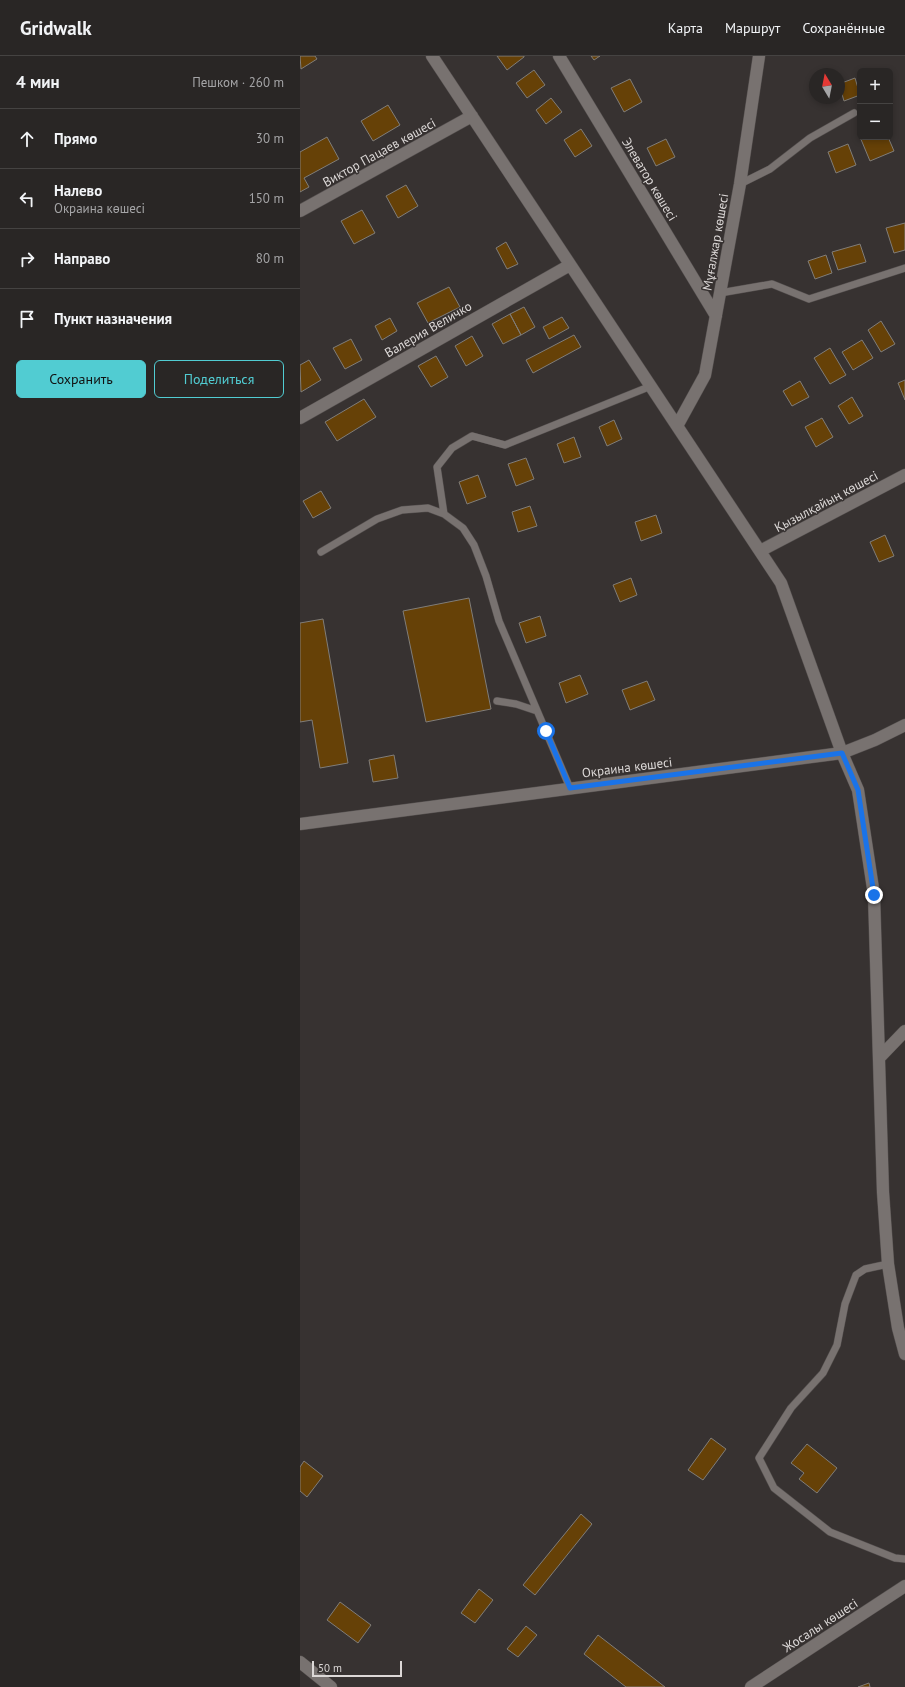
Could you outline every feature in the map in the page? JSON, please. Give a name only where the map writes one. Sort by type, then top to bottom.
[{"type":"street","points":[[432,56],[781,583],[842,753],[858,790],[874,895],[883,1192],[888,1264],[901,1324],[905,1354]]},
{"type":"street","name":"Элеватор көшесі","points":[[559,56],[716,316]]},
{"type":"street","name":"Мұғалжар көшесі","points":[[677,426],[705,375],[740,184],[759,56]]},
{"type":"street","name":"Виктор Пацаев көшесі","points":[[300,211],[472,116]]},
{"type":"street","name":"Валерия Величко","points":[[300,418],[570,265]]},
{"type":"street","name":"Қызылқайың көшесі","points":[[760,552],[905,475]]},
{"type":"street","name":"Окраина көшесі","points":[[300,824],[842,753],[875,740],[905,725]]},
{"type":"street","points":[[879,1058],[905,1031]]},
{"type":"street","name":"Жосалы көшесі","points":[[751,1687],[905,1586]]},
{"type":"street","points":[[300,1662],[331,1687]]},
{"type":"lane","points":[[740,184],[770,169],[810,138],[854,113]]},
{"type":"lane","points":[[720,293],[772,284],[809,299],[905,268]]},
{"type":"lane","points":[[444,514],[437,467],[452,448],[472,436],[505,445],[651,386]]},
{"type":"lane","points":[[321,552],[377,519],[402,510],[428,508],[444,514],[463,528],[474,545],[486,576],[499,621],[570,788]]},
{"type":"lane","points":[[497,701],[516,704],[537,711]]},
{"type":"lane","points":[[888,1264],[865,1269],[856,1275],[845,1304],[837,1345],[823,1373],[790,1408],[759,1458],[774,1488],[830,1532],[895,1558],[905,1559]]},
{"type":"building","points":[[300,56],[315,56],[317,59],[301,69]]},
{"type":"building","points":[[497,56],[524,56],[524,57],[507,70]]},
{"type":"building","points":[[591,56],[600,56],[594,60]]},
{"type":"building","points":[[534,70],[545,85],[527,98],[516,83]]},
{"type":"building","points":[[855,78],[857,85],[857,96],[845,101],[845,82]]},
{"type":"building","points":[[630,79],[642,102],[624,112],[611,88]]},
{"type":"building","points":[[551,98],[562,112],[546,124],[536,110]]},
{"type":"building","points":[[388,105],[400,125],[373,141],[361,121]]},
{"type":"building","points":[[581,129],[592,146],[575,157],[564,140]]},
{"type":"building","points":[[327,137],[339,159],[304,178],[309,187],[300,192],[300,152]]},
{"type":"building","points":[[666,139],[675,157],[656,166],[647,148]]},
{"type":"building","points":[[861,140],[889,140],[894,151],[870,161]]},
{"type":"building","points":[[848,144],[856,165],[836,173],[828,152]]},
{"type":"building","points":[[406,185],[418,206],[398,218],[386,196]]},
{"type":"building","points":[[362,210],[375,233],[354,244],[341,221]]},
{"type":"building","points":[[905,223],[905,250],[894,253],[886,228]]},
{"type":"building","points":[[506,242],[518,264],[507,269],[496,248]]},
{"type":"building","points":[[860,244],[866,262],[838,270],[832,252]]},
{"type":"building","points":[[826,255],[832,273],[815,279],[808,261]]},
{"type":"building","points":[[449,287],[460,307],[428,323],[417,303]]},
{"type":"building","points":[[524,307],[535,327],[521,335],[510,314]]},
{"type":"building","points":[[510,314],[521,335],[503,344],[492,324]]},
{"type":"building","points":[[562,317],[569,328],[549,339],[543,327]]},
{"type":"building","points":[[390,318],[397,331],[382,340],[375,326]]},
{"type":"building","points":[[881,321],[895,344],[881,352],[868,330]]},
{"type":"building","points":[[574,335],[581,347],[533,373],[526,360]]},
{"type":"building","points":[[472,336],[483,356],[466,366],[455,346]]},
{"type":"building","points":[[351,339],[362,360],[345,369],[333,348]]},
{"type":"building","points":[[862,340],[873,358],[853,370],[842,352]]},
{"type":"building","points":[[830,348],[846,375],[830,384],[814,358]]},
{"type":"building","points":[[436,356],[448,377],[431,387],[418,366]]},
{"type":"building","points":[[309,360],[321,380],[301,392],[300,365]]},
{"type":"building","points":[[905,380],[905,400],[898,383]]},
{"type":"building","points":[[800,381],[809,397],[792,406],[783,391]]},
{"type":"building","points":[[852,397],[863,416],[849,424],[838,406]]},
{"type":"building","points":[[364,399],[376,417],[337,441],[325,422]]},
{"type":"building","points":[[822,418],[833,437],[816,447],[805,427]]},
{"type":"building","points":[[614,420],[622,439],[607,446],[599,427]]},
{"type":"building","points":[[574,437],[581,457],[564,463],[557,444]]},
{"type":"building","points":[[526,458],[534,479],[516,486],[508,464]]},
{"type":"building","points":[[478,475],[486,497],[467,504],[459,482]]},
{"type":"building","points":[[321,491],[331,508],[313,518],[303,501]]},
{"type":"building","points":[[530,506],[537,526],[518,532],[512,512]]},
{"type":"building","points":[[656,515],[662,533],[641,541],[635,522]]},
{"type":"building","points":[[885,535],[894,556],[879,562],[870,542]]},
{"type":"building","points":[[631,578],[637,595],[620,602],[613,585]]},
{"type":"building","points":[[469,598],[491,709],[426,722],[403,611]]},
{"type":"building","points":[[540,616],[546,636],[526,643],[519,623]]},
{"type":"building","points":[[323,619],[348,763],[320,768],[312,720],[300,722],[300,623]]},
{"type":"building","points":[[580,675],[588,694],[566,703],[559,683]]},
{"type":"building","points":[[647,681],[655,700],[630,710],[622,690]]},
{"type":"building","points":[[394,755],[398,778],[373,782],[369,760]]},
{"type":"building","points":[[711,1438],[726,1449],[703,1480],[688,1470]]},
{"type":"building","points":[[807,1444],[837,1468],[817,1493],[799,1479],[804,1473],[791,1463]]},
{"type":"building","points":[[304,1461],[323,1476],[307,1497],[300,1491],[300,1467]]},
{"type":"building","points":[[581,1514],[592,1524],[535,1595],[523,1585]]},
{"type":"building","points":[[479,1589],[493,1600],[475,1623],[461,1613]]},
{"type":"building","points":[[340,1602],[371,1625],[358,1643],[327,1620]]},
{"type":"building","points":[[526,1626],[537,1635],[518,1657],[507,1649]]},
{"type":"building","points":[[598,1635],[665,1687],[626,1687],[584,1654]]},
{"type":"building","points":[[869,1683],[870,1687],[858,1687]]},
{"type":"route","points":[[546,731],[570,788],[842,753],[858,790],[874,895]]}]
